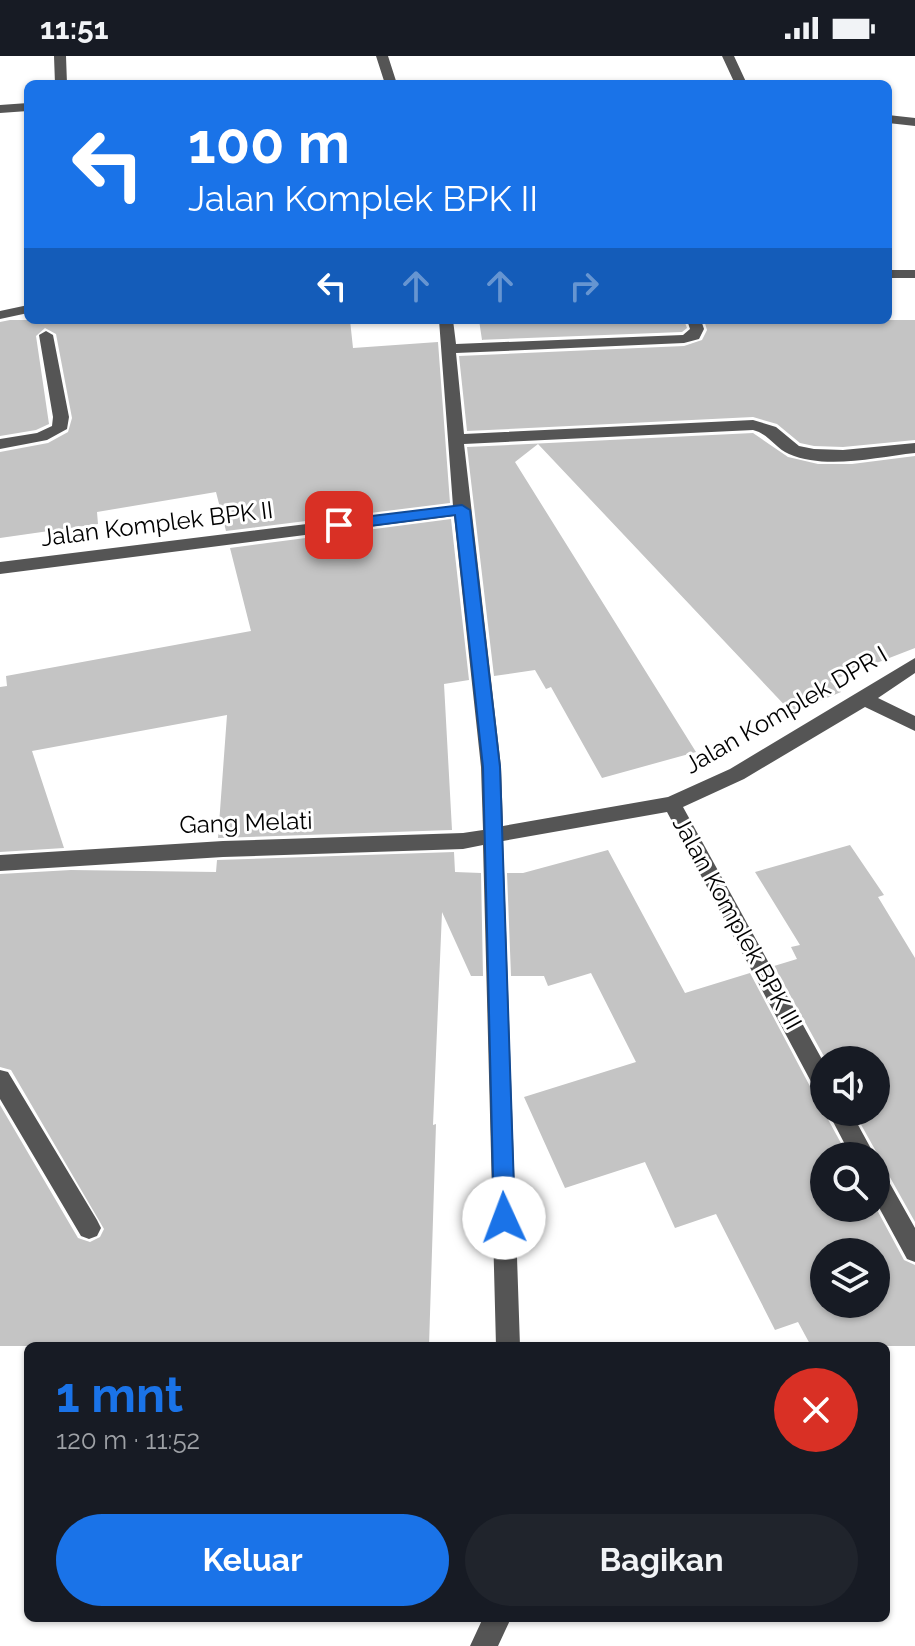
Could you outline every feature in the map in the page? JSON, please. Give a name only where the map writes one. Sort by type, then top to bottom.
[{"type":"street","points":[[60,56],[61,80]]},
{"type":"street","points":[[382,56],[390,80]]},
{"type":"street","points":[[728,56],[739,80]]},
{"type":"street","points":[[0,109],[24,107]]},
{"type":"street","points":[[892,119],[915,122]]},
{"type":"street","points":[[892,274],[915,274]]},
{"type":"street","points":[[0,315],[24,310]]},
{"type":"street","points":[[447,324],[459,439],[462,510],[491,767],[508,1342]]},
{"type":"street","points":[[451,349],[684,339],[694,336],[695,324]]},
{"type":"street","points":[[0,444],[41,437],[59,429],[61,417],[46,335]]},
{"type":"street","points":[[459,439],[753,425],[768,427],[797,452],[826,454],[915,448]]},
{"type":"street","name":"Jalan Komplek BPK II","points":[[0,568],[462,510]]},
{"type":"street","name":"Jalan Komplek DPR I","points":[[494,835],[672,804],[737,774],[864,699],[915,664]]},
{"type":"street","points":[[864,699],[915,724]]},
{"type":"street","name":"Jalan Komplek BPK III","points":[[672,804],[810,1058]]},
{"type":"street","name":"Gang Melati","points":[[0,863],[223,849],[463,841],[494,835]]},
{"type":"street","points":[[0,1079],[89,1228]]},
{"type":"street","points":[[890,1205],[915,1251]]},
{"type":"street","points":[[484,1646],[495,1622]]},
{"type":"building","points":[[892,320],[915,320],[915,440],[843,447],[814,446],[800,443],[777,424],[753,417],[467,431],[459,356],[684,346],[702,340],[707,330],[705,324],[892,324]]},
{"type":"building","points":[[0,322],[350,324],[353,348],[438,342],[450,503],[226,531],[216,492],[97,512],[98,524],[0,538],[0,452],[48,443],[68,432],[72,418],[56,334],[45,328],[36,336],[49,424],[36,430],[0,436]]},
{"type":"building","points":[[480,324],[686,324],[687,328],[682,332],[482,340]]},
{"type":"building","points":[[753,433],[788,457],[818,464],[852,464],[915,456],[915,648],[830,681],[841,692],[792,713],[538,444],[515,462],[696,752],[602,778],[551,687],[546,689],[535,670],[494,676],[467,447]]},
{"type":"building","points":[[451,519],[469,680],[444,684],[452,830],[218,838],[227,715],[32,751],[64,848],[0,852],[0,687],[7,686],[6,676],[251,631],[230,548]]},
{"type":"building","points":[[850,845],[884,895],[878,897],[915,958],[915,1222],[890,1177],[890,1142],[871,1142],[862,1126],[890,1126],[890,1046],[818,1046],[774,966],[797,959],[791,947],[800,945],[755,872]]},
{"type":"building","points":[[608,850],[685,993],[750,973],[810,1086],[810,1126],[832,1126],[840,1142],[810,1142],[810,1222],[884,1222],[904,1260],[915,1265],[915,1346],[890,1346],[890,1342],[809,1342],[798,1322],[775,1330],[716,1214],[675,1228],[645,1162],[565,1188],[524,1097],[636,1062],[591,973],[548,986],[544,976],[511,976],[507,873],[523,873]]},
{"type":"building","points":[[454,852],[455,872],[481,873],[483,976],[471,976],[442,912],[433,1125],[436,1124],[429,1342],[24,1342],[24,1346],[0,1346],[0,1105],[78,1238],[90,1242],[100,1237],[104,1229],[11,1070],[0,1067],[0,874],[71,870],[216,872],[217,860]]},
{"type":"route","points":[[339,525],[462,510],[491,767],[504,1218]]}]
